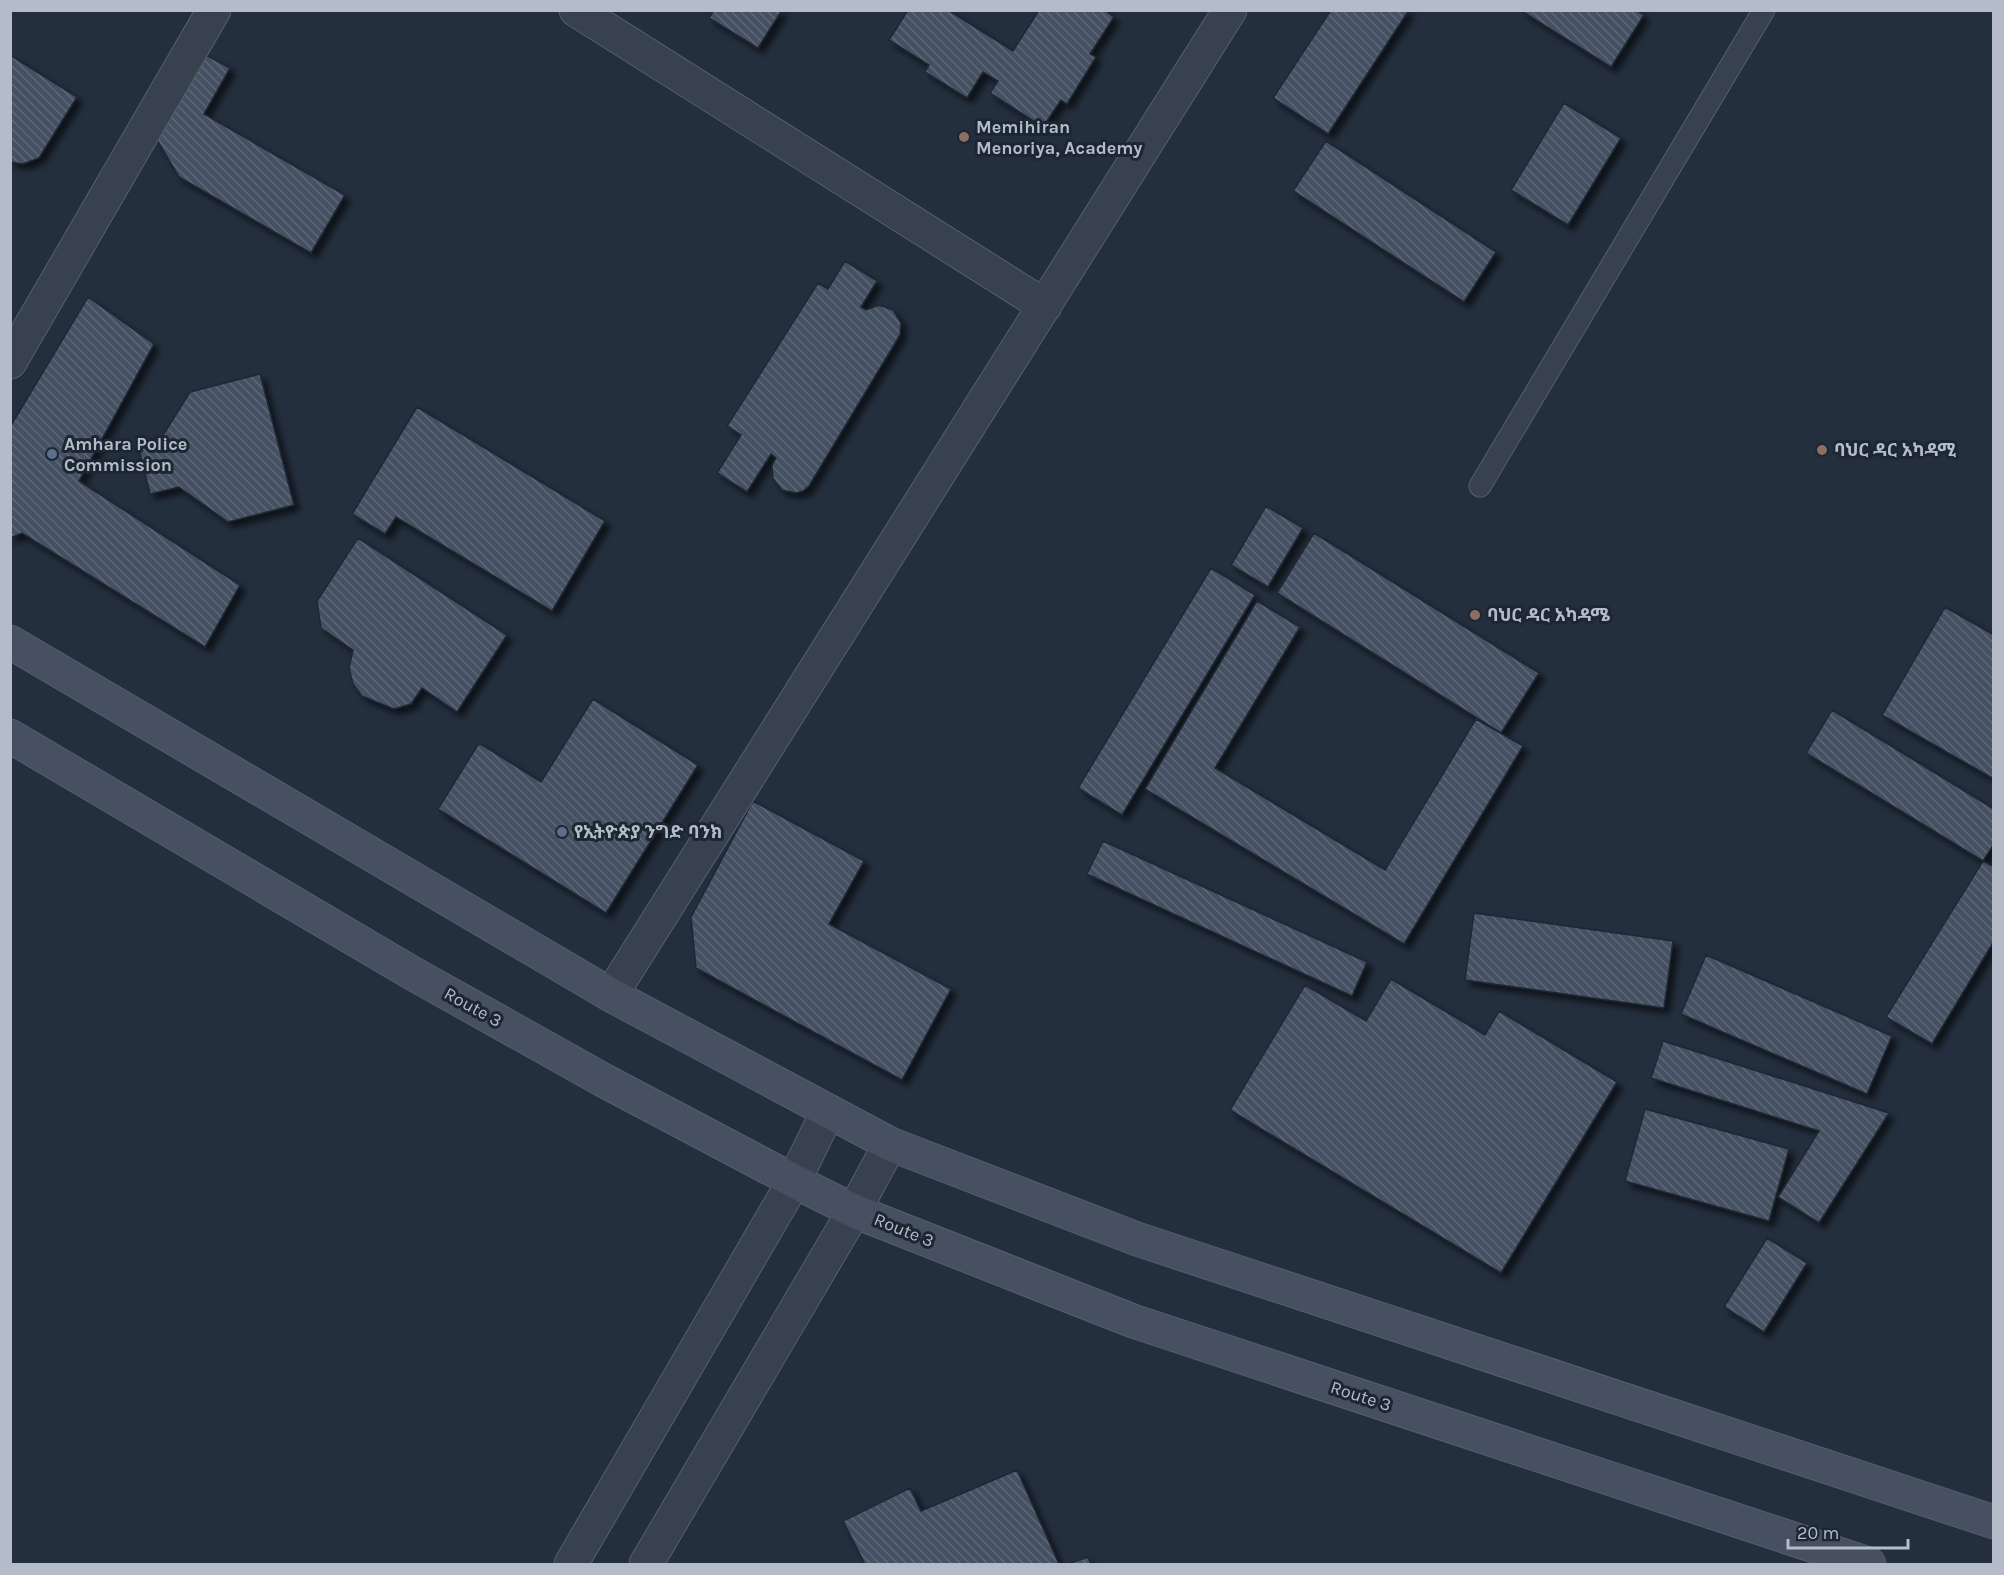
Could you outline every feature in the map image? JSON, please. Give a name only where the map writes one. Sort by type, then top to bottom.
[{"type":"main road","points":[[10,642],[611,995],[890,1144],[1137,1239],[1994,1522]]},
{"type":"main road","name":"Route 3","points":[[10,736],[412,973],[603,1080],[854,1211],[1133,1321],[1869,1564]]},
{"type":"street","points":[[10,362],[214,10]]},
{"type":"street","points":[[576,10],[1045,306]]},
{"type":"street","points":[[611,995],[1230,10]]},
{"type":"street","points":[[571,1564],[794,1181],[828,1111]]},
{"type":"street","points":[[646,1564],[854,1211],[890,1144]]},
{"type":"lane","points":[[1480,486],[1764,10]]},
{"type":"building","points":[[714,10],[782,10],[758,48],[709,18]]},
{"type":"building","points":[[908,10],[948,10],[1013,51],[1039,10],[1104,10],[1114,17],[1090,54],[1096,57],[1067,104],[1061,100],[1043,127],[990,93],[998,81],[983,72],[967,98],[925,72],[929,65],[889,40]]},
{"type":"building","points":[[1331,10],[1409,10],[1328,134],[1273,98]]},
{"type":"building","points":[[1520,10],[1636,10],[1644,15],[1611,67]]},
{"type":"building","points":[[10,55],[77,97],[39,158],[23,164],[10,162]]},
{"type":"building","points":[[206,55],[230,68],[204,114],[345,195],[311,253],[179,177],[157,140]]},
{"type":"building","points":[[1564,103],[1621,138],[1568,225],[1511,190]]},
{"type":"building","points":[[1326,141],[1496,252],[1464,302],[1293,191]]},
{"type":"building","points":[[845,261],[877,281],[861,307],[866,310],[879,305],[893,310],[901,323],[900,335],[809,486],[796,493],[782,490],[773,479],[772,465],[776,458],[771,454],[747,492],[717,473],[741,435],[727,426],[818,283],[828,289]]},
{"type":"building","name":"Amhara Police Commission","points":[[88,297],[154,344],[79,481],[240,585],[205,647],[22,533],[10,538],[10,427]]},
{"type":"building","points":[[260,374],[294,505],[228,522],[179,487],[150,494],[138,445],[160,440],[190,392]]},
{"type":"building","points":[[417,407],[605,521],[552,611],[396,517],[385,534],[352,514]]},
{"type":"building","points":[[1266,506],[1303,528],[1268,587],[1231,565]]},
{"type":"building","points":[[1314,533],[1539,673],[1501,733],[1277,593]]},
{"type":"building","points":[[358,538],[507,635],[457,712],[422,688],[411,704],[394,709],[362,696],[353,684],[349,668],[353,650],[321,628],[317,601]]},
{"type":"building","points":[[1211,568],[1255,595],[1122,815],[1078,788]]},
{"type":"building","points":[[1257,601],[1300,627],[1215,768],[1385,870],[1476,719],[1523,746],[1404,944],[1145,789]]},
{"type":"building","points":[[1945,607],[1994,635],[1994,779],[1882,715]]},
{"type":"building","points":[[593,699],[698,765],[606,913],[438,809],[479,743],[541,782]]},
{"type":"building","points":[[1832,710],[1994,809],[1994,844],[1983,861],[1806,753]]},
{"type":"building","points":[[753,801],[864,861],[829,924],[951,989],[902,1080],[696,968],[691,917]]},
{"type":"building","points":[[1103,841],[1367,962],[1352,996],[1087,874]]},
{"type":"building","points":[[1983,861],[1994,867],[1994,941],[1932,1044],[1886,1017]]},
{"type":"building","points":[[1474,913],[1673,941],[1664,1008],[1465,980]]},
{"type":"building","points":[[1706,955],[1892,1036],[1867,1094],[1681,1014]]},
{"type":"building","points":[[1391,979],[1485,1035],[1499,1011],[1617,1082],[1501,1273],[1230,1110],[1305,985],[1366,1021]]},
{"type":"building","points":[[1663,1041],[1889,1113],[1819,1223],[1778,1197],[1819,1131],[1651,1078]]},
{"type":"building","points":[[1645,1109],[1789,1149],[1769,1221],[1625,1181]]},
{"type":"building","points":[[1767,1238],[1807,1263],[1764,1332],[1724,1307]]},
{"type":"building","points":[[1017,1470],[1059,1564],[865,1564],[843,1521],[910,1488],[921,1511]]},
{"type":"building","points":[[1088,1557],[1091,1564],[1068,1564]]},
{"type":"place","name":"Memihiran Menoriya, Academy","points":[[964,137]]},
{"type":"place","name":"ባህር ዳር አካዳሚ","points":[[1822,450]]},
{"type":"place","name":"Amhara Police Commission","points":[[52,454]]},
{"type":"place","name":"ባህር ዳር አካዳሜ","points":[[1475,615]]},
{"type":"place","name":"የኢትዮጵያ ንግድ ባንክ","points":[[562,832]]}]
